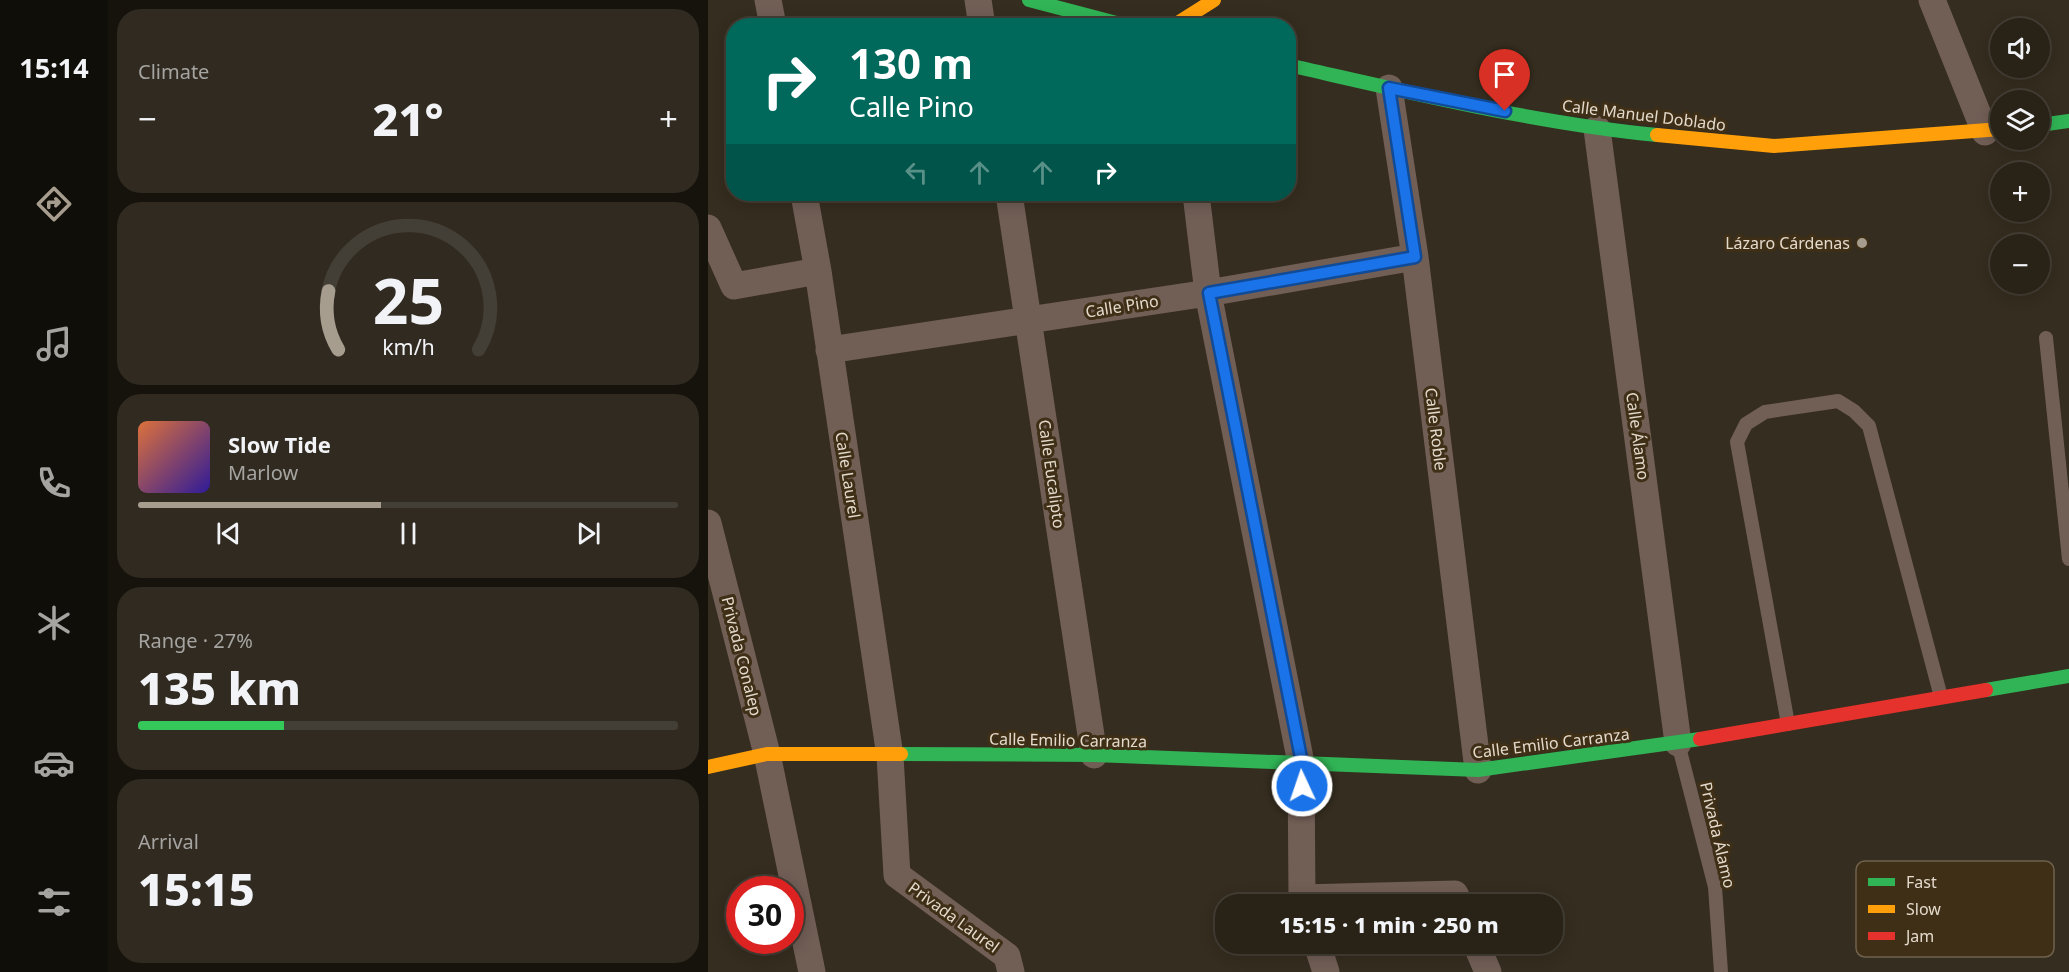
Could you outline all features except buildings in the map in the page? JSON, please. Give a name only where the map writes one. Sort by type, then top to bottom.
[{"type":"street","points":[[768,0],[771,18]]},
{"type":"street","points":[[978,0],[981,18]]},
{"type":"street","points":[[1029,0],[1098,18]]},
{"type":"street","points":[[1186,18],[1214,0]]},
{"type":"street","points":[[1932,0],[1990,124]]},
{"type":"street","name":"Calle Manuel Doblado","points":[[1296,67],[1389,88],[1598,129],[1774,147],[1990,130]]},
{"type":"street","name":"Calle Roble","points":[[1389,88],[1415,257],[1478,770]]},
{"type":"street","points":[[2050,123],[2069,121]]},
{"type":"street","name":"Calle Álamo","points":[[1598,129],[1678,743]]},
{"type":"street","name":"Calle Laurel","points":[[805,201],[818,271],[890,756]]},
{"type":"street","name":"Calle Eucalipto","points":[[1010,201],[1094,756]]},
{"type":"street","points":[[1197,201],[1209,293],[1302,763],[1303,894]]},
{"type":"street","points":[[708,228],[734,286],[818,271]]},
{"type":"street","name":"Calle Pino","points":[[829,350],[1209,293],[1415,257]]},
{"type":"street","name":"Privada Conalep","points":[[708,523],[767,754],[812,972]]},
{"type":"street","name":"Calle Emilio Carranza","points":[[708,767],[767,754],[1094,756],[1478,770],[1678,743],[2069,676]]},
{"type":"street","name":"Privada Laurel","points":[[890,756],[897,876],[1007,956],[1011,972]]},
{"type":"street","points":[[1320,954],[1326,972]]},
{"type":"street","points":[[1480,954],[1488,972]]},
{"type":"lane","points":[[2046,338],[2069,559]]},
{"type":"lane","points":[[1788,724],[1737,442],[1746,424],[1765,412],[1838,400],[1854,411],[1869,426],[1941,697]]},
{"type":"lane","name":"Privada Álamo","points":[[1678,743],[1715,887],[1721,972]]},
{"type":"traffic: fast","points":[[1029,0],[1098,18]]},
{"type":"traffic: fast","points":[[1296,67],[1518,115],[1657,135]]},
{"type":"traffic: fast","points":[[2050,124],[2069,121]]},
{"type":"traffic: fast","points":[[1986,690],[2069,676]]},
{"type":"traffic: fast","points":[[901,754],[1094,755],[1478,770],[1700,739]]},
{"type":"traffic: slow","points":[[1186,18],[1214,0]]},
{"type":"traffic: slow","points":[[1657,135],[1774,146],[1990,130]]},
{"type":"traffic: slow","points":[[708,767],[767,754],[901,754]]},
{"type":"traffic: jam","points":[[1700,739],[1986,690]]},
{"type":"place","name":"Lázaro Cárdenas","points":[[1862,243]]},
{"type":"route","points":[[1302,786],[1302,763],[1209,293],[1415,257],[1389,88],[1505,111]]}]
